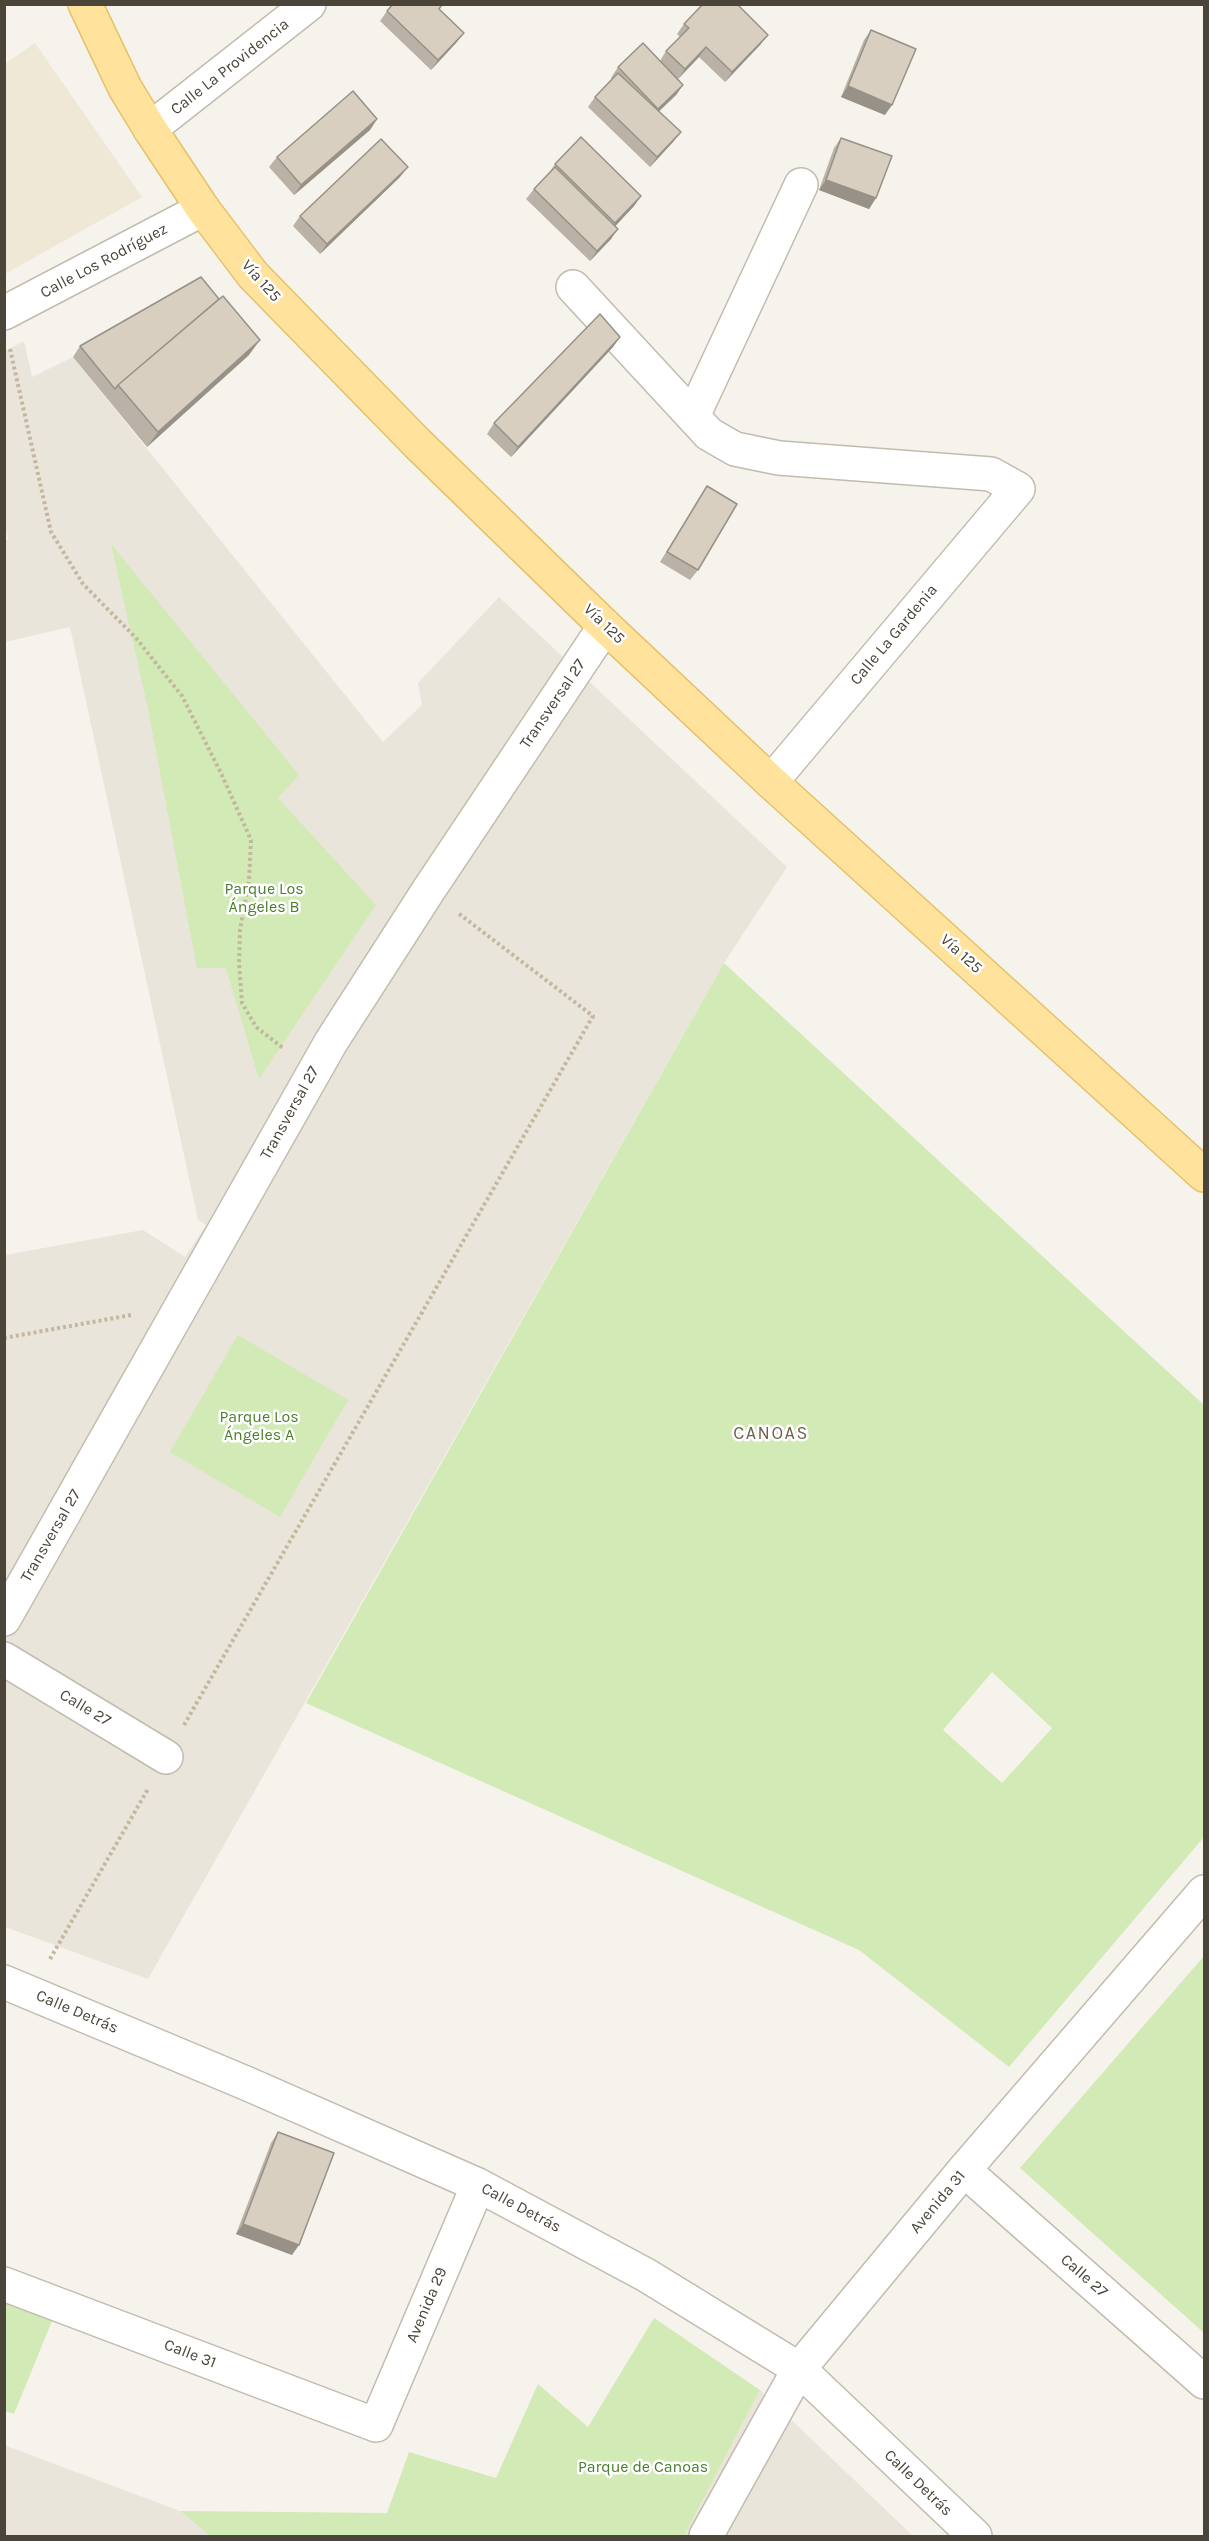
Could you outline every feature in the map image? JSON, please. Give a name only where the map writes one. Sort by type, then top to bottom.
[{"type":"main road","name":"Vía 125","points":[[84,4],[125,88],[150,129],[203,208],[261,283],[417,443],[605,626],[771,782],[1204,1175]]},
{"type":"street","name":"Calle La Providencia","points":[[150,129],[309,4]]},
{"type":"street","points":[[573,287],[693,416],[801,185]]},
{"type":"street","name":"Calle Los Rodríguez","points":[[4,313],[203,208]]},
{"type":"street","name":"Calle La Gardenia","points":[[693,416],[709,434],[735,449],[779,458],[991,474],[1018,489],[771,782]]},
{"type":"street","name":"Transversal 27","points":[[4,1619],[313,1073],[428,891],[605,626]]},
{"type":"street","name":"Calle 27","points":[[4,1659],[166,1757]]},
{"type":"street","name":"Avenida 31","points":[[706,2536],[799,2369],[964,2170],[1204,1892]]},
{"type":"street","name":"Calle Detrás","points":[[18,1988],[248,2084],[478,2185],[646,2275],[799,2369],[975,2536]]},
{"type":"street","name":"Calle 27","points":[[964,2170],[1204,2382]]},
{"type":"street","name":"Avenida 29","points":[[376,2425],[478,2185]]},
{"type":"street","name":"Calle 31","points":[[4,2284],[376,2425]]},
{"type":"path","points":[[10,345],[51,532],[83,584],[136,638],[182,696],[221,773],[251,840],[249,880],[240,930],[239,963],[242,1003],[256,1027],[313,1073]]},
{"type":"path","points":[[18,1988],[166,1757],[593,1016],[428,891]]},
{"type":"path","points":[[4,1338],[182,1306]]},
{"type":"shaded area","points":[[35,43],[142,197],[5,274],[5,64]]},
{"type":"shaded area","points":[[24,341],[32,377],[73,357],[383,742],[422,705],[418,683],[499,597],[787,867],[724,963],[148,1979],[5,1927],[5,1255],[143,1230],[185,1257],[206,1225],[198,1220],[70,627],[5,642],[4,541],[8,539],[4,524],[5,351]]},
{"type":"shaded area","points":[[760,2390],[913,2536],[684,2536]]},
{"type":"shaded area","points":[[4,2445],[180,2511],[210,2536],[5,2536]]},
{"type":"green space","name":"Parque Los Ángeles B","points":[[111,544],[299,775],[278,798],[376,905],[259,1079],[226,968],[197,968],[147,704]]},
{"type":"green space","points":[[724,963],[1204,1405],[1204,1837],[1009,2067],[859,1950],[306,1703]],"holes":[[[992,1672],[1052,1728],[1002,1783],[943,1730]]]},
{"type":"green space","name":"Parque Los Ángeles A","points":[[238,1335],[348,1400],[280,1517],[170,1452]]},
{"type":"green space","points":[[1204,1956],[1204,2333],[1020,2168]]},
{"type":"green space","points":[[5,2297],[54,2316],[14,2414],[5,2411]]},
{"type":"green space","name":"Parque de Canoas","points":[[654,2318],[760,2390],[684,2536],[210,2536],[180,2511],[387,2513],[409,2452],[496,2478],[538,2384],[588,2427]]},
{"type":"building","points":[[393,4],[439,4],[441,6],[439,9],[464,33],[438,60],[387,11]]},
{"type":"building","points":[[703,4],[737,4],[768,35],[732,72],[706,47],[685,69],[666,51],[689,28],[684,24]]},
{"type":"building","points":[[871,30],[916,49],[892,105],[848,86]]},
{"type":"building","points":[[643,43],[683,85],[658,109],[618,67]]},
{"type":"building","points":[[618,73],[681,132],[657,157],[595,97]]},
{"type":"building","points":[[353,91],[377,119],[301,185],[277,157]]},
{"type":"building","points":[[581,137],[641,196],[615,223],[555,164]]},
{"type":"building","points":[[841,138],[892,156],[876,198],[826,180]]},
{"type":"building","points":[[381,139],[408,167],[327,244],[300,216]]},
{"type":"building","points":[[555,167],[618,229],[597,251],[534,189]]},
{"type":"building","points":[[201,277],[219,299],[115,389],[80,346]]},
{"type":"building","points":[[223,296],[260,340],[158,432],[118,385]]},
{"type":"building","points":[[600,314],[620,337],[518,447],[494,423]]},
{"type":"building","points":[[707,486],[737,504],[698,570],[667,552]]},
{"type":"building","points":[[278,2132],[334,2153],[299,2245],[243,2224]]},
{"type":"district","name":"CANOAS","points":[[771,1434]]}]
